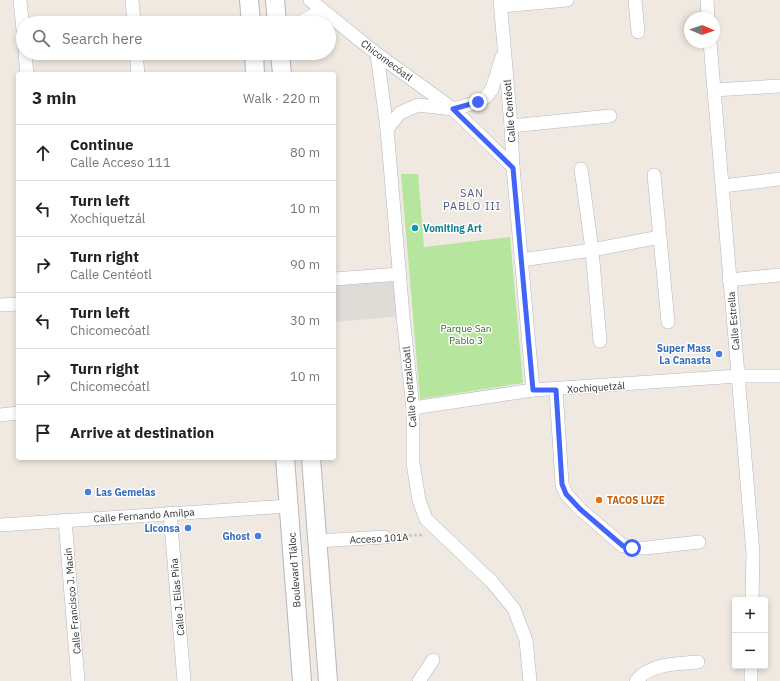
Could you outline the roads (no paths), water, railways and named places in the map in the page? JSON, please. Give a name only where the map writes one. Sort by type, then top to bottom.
[{"type":"street","points":[[20,0],[22,16]]},
{"type":"street","points":[[132,0],[133,16]]},
{"type":"street","points":[[250,0],[251,16]]},
{"type":"street","points":[[275,0],[276,16]]},
{"type":"street","name":"Chicomecóatl","points":[[310,0],[330,16]]},
{"type":"street","points":[[500,3],[567,0]]},
{"type":"street","points":[[635,0],[638,32]]},
{"type":"street","points":[[707,0],[708,12]]},
{"type":"street","name":"Calle Centéotl","points":[[500,3],[533,390]]},
{"type":"street","points":[[312,16],[322,10]]},
{"type":"street","name":"Chicomecóatl","points":[[336,21],[377,54],[453,109],[513,168]]},
{"type":"street","name":"Calle Estrella","points":[[710,48],[753,553],[752,597]]},
{"type":"street","points":[[387,129],[400,113],[418,105],[453,109],[478,102],[486,98],[492,89],[504,51]]},
{"type":"street","name":"Calle Quetzalcóatl","points":[[377,54],[387,129],[403,316],[413,408],[413,463],[419,500],[426,520],[492,582],[514,609],[526,640],[530,681]]},
{"type":"street","points":[[26,60],[27,72]]},
{"type":"street","points":[[137,60],[138,72]]},
{"type":"street","points":[[254,60],[255,72]]},
{"type":"street","points":[[281,60],[282,72]]},
{"type":"street","points":[[714,90],[780,86]]},
{"type":"street","points":[[511,126],[610,116]]},
{"type":"street","points":[[581,169],[592,250],[600,341]]},
{"type":"street","points":[[654,175],[668,322]]},
{"type":"street","points":[[723,186],[780,180]]},
{"type":"street","points":[[521,260],[592,250],[660,237]]},
{"type":"street","points":[[336,279],[400,274]]},
{"type":"street","points":[[729,280],[780,275]]},
{"type":"street","points":[[0,305],[16,304]]},
{"type":"street","name":"Xochiquetzál","points":[[413,408],[533,390],[556,390],[738,376],[780,376]]},
{"type":"street","points":[[556,390],[562,484],[566,494],[580,509],[623,546],[632,548],[646,548],[699,542]]},
{"type":"street","points":[[0,415],[16,413]]},
{"type":"street","name":"Boulevard Tláloc","points":[[285,460],[302,681]]},
{"type":"street","points":[[312,460],[328,681]]},
{"type":"street","name":"Calle Fernando Amilpa","points":[[0,525],[289,506]]},
{"type":"street","name":"Calle J. Elías Piña","points":[[170,513],[184,681]]},
{"type":"street","name":"Calle Francisco J. Macín","points":[[65,520],[78,681]]},
{"type":"street","name":"Acceso 101A","points":[[317,541],[385,537]]},
{"type":"street","points":[[419,681],[433,660]]},
{"type":"street","points":[[636,681],[646,672],[653,669],[698,662]]},
{"type":"street","points":[[751,669],[751,681]]},
{"type":"place","name":"Vomiting Art","points":[[415,228]]},
{"type":"place","name":"Super Mass La Canasta","points":[[719,354]]},
{"type":"place","name":"Las Gemelas","points":[[88,492]]},
{"type":"place","name":"TACOS LUZE","points":[[599,500]]},
{"type":"place","name":"Liconsa","points":[[188,528]]},
{"type":"place","name":"Ghost","points":[[258,536]]},
{"type":"district","name":"SAN PABLO III","points":[[472,199]]},
{"type":"park label","name":"Parque San Pablo 3","points":[[466,334]]}]
